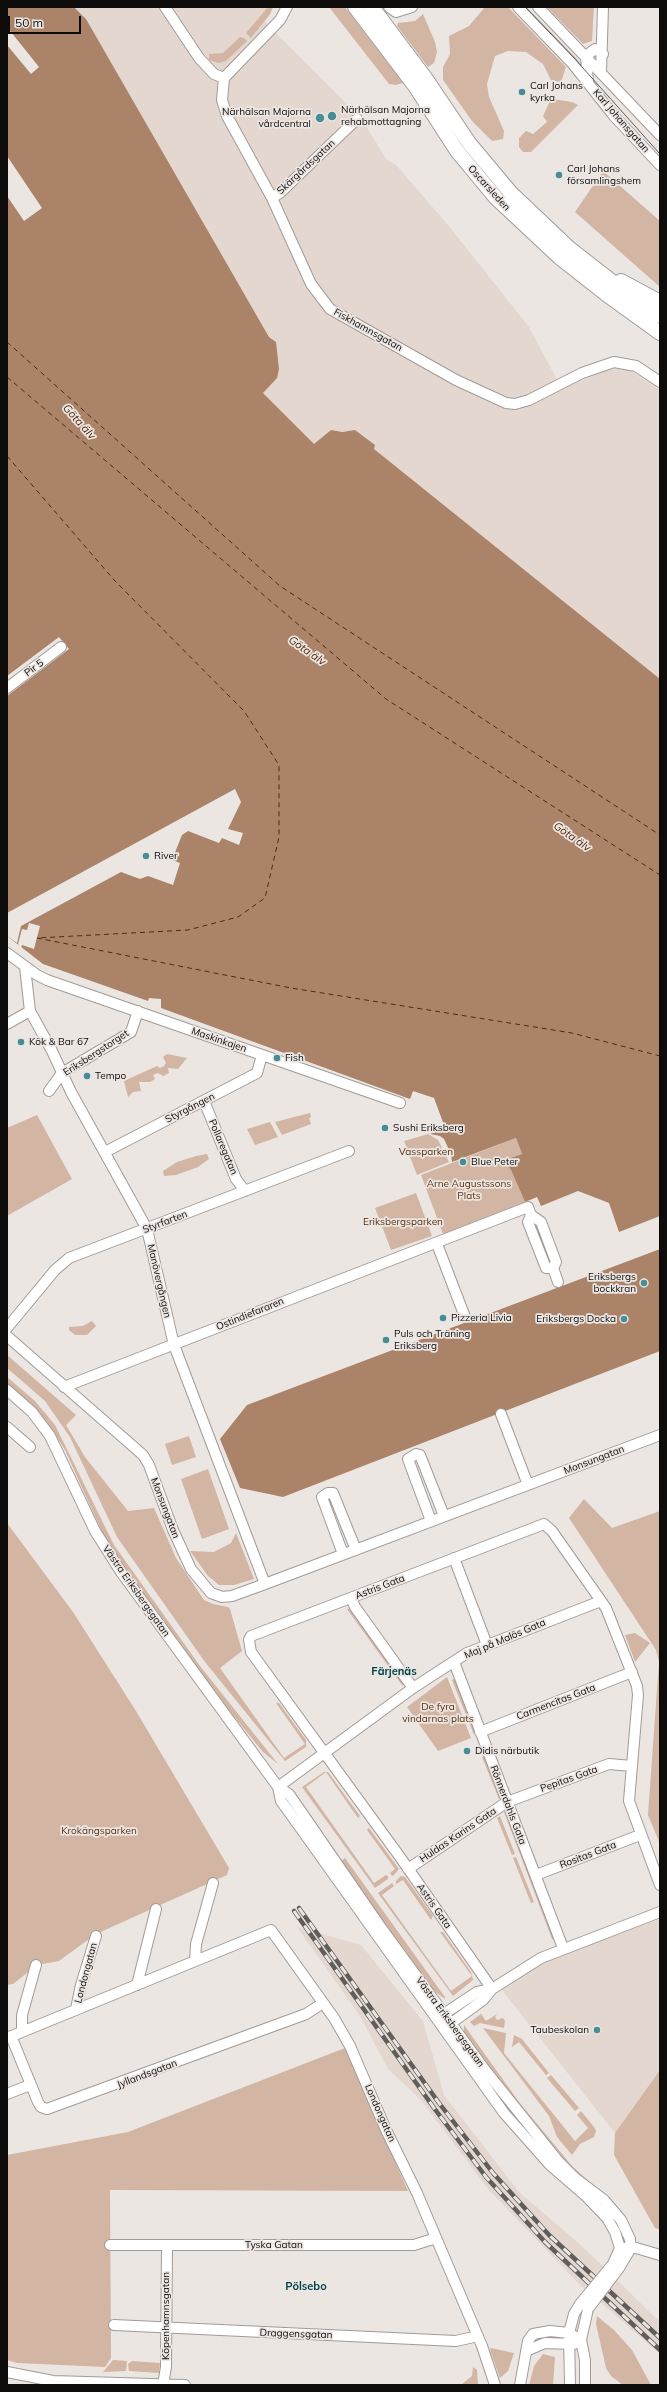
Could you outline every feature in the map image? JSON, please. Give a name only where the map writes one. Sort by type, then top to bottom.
[{"type":"highway","name":"Oscarsleden","points":[[355,7],[415,86],[457,151],[496,198],[559,257],[641,320],[660,332]]},
{"type":"highway","name":"Oscarsleden","points":[[372,7],[399,42],[488,169],[539,220],[592,266],[660,316]]},
{"type":"highway","points":[[592,266],[660,302]]},
{"type":"highway","points":[[641,320],[660,338]]},
{"type":"street","points":[[165,7],[198,58],[214,74],[224,78],[280,20],[288,7]]},
{"type":"street","points":[[389,7],[396,12],[412,7]]},
{"type":"street","name":"Karl Johansgatan","points":[[518,7],[588,82],[614,116],[660,165]]},
{"type":"street","name":"Karl Johansgatan","points":[[538,7],[660,135]]},
{"type":"street","points":[[601,72],[603,54],[603,7]]},
{"type":"street","points":[[588,82],[586,56],[595,49],[603,54]]},
{"type":"street","name":"Fiskhamnsgatan","points":[[224,78],[221,91],[224,108],[272,198],[311,284],[330,309],[456,380],[506,403],[521,403],[594,368],[614,362],[636,366],[660,382]]},
{"type":"street","name":"Skärgårdsgatan","points":[[272,198],[281,192],[357,119]]},
{"type":"street","name":"Pir 5","points":[[7,688],[61,647]]},
{"type":"street","name":"Maskinkajen","points":[[7,953],[37,975],[400,1103]]},
{"type":"street","name":"Manövergången","points":[[25,967],[30,1011],[147,1229],[174,1345],[265,1584]]},
{"type":"street","points":[[7,1024],[30,1011]]},
{"type":"street","name":"Eriksbergstorget","points":[[49,1092],[62,1073],[131,1032],[138,1011]]},
{"type":"street","name":"Styrgången","points":[[105,1152],[257,1073],[262,1054]]},
{"type":"street","name":"Pollaregatan","points":[[204,1101],[236,1179],[245,1191]]},
{"type":"street","name":"Styrfarten","points":[[7,1328],[55,1270],[69,1258],[349,1151]]},
{"type":"street","name":"Ostindiefararen","points":[[64,1387],[288,1299],[437,1244],[528,1207],[531,1215],[528,1222],[546,1268],[553,1268],[558,1282]]},
{"type":"street","points":[[437,1244],[465,1317]]},
{"type":"street","name":"Monsungatan","points":[[7,1336],[143,1455],[149,1465],[182,1551],[191,1569],[211,1593],[227,1597],[660,1435]]},
{"type":"street","name":"Västra Eriksbergsgatan","points":[[7,1390],[25,1405],[42,1424],[59,1452],[95,1531],[109,1554],[179,1654],[278,1786],[288,1794],[382,1929],[504,2113],[525,2139],[608,2218],[616,2232],[620,2248]]},
{"type":"street","points":[[501,1414],[528,1485]]},
{"type":"street","points":[[7,1427],[30,1447]]},
{"type":"street","points":[[432,1521],[408,1459],[416,1454],[420,1455],[444,1516]]},
{"type":"street","points":[[343,1554],[322,1497],[323,1495],[333,1493],[356,1550]]},
{"type":"street","name":"Astris Gata","points":[[492,1989],[408,1869],[251,1652],[249,1640],[251,1636],[544,1524],[552,1531],[601,1601],[613,1622],[632,1672],[638,1695],[629,1801],[640,1835],[660,1885]]},
{"type":"street","points":[[454,1558],[487,1645]]},
{"type":"street","points":[[351,1598],[355,1608],[413,1688]]},
{"type":"street","name":"Maj på Malös Gata","points":[[278,1786],[413,1688],[454,1662],[487,1645],[601,1601]]},
{"type":"street","name":"Rönnerdahls Gata","points":[[454,1662],[564,1948]]},
{"type":"street","name":"Carmencitas Gata","points":[[480,1732],[632,1672]]},
{"type":"street","name":"Pepitas Gata","points":[[507,1802],[609,1764],[632,1766]]},
{"type":"street","name":"Huldas Karins Gata","points":[[408,1869],[507,1802]]},
{"type":"street","name":"Rositas Gata","points":[[536,1875],[640,1835]]},
{"type":"street","points":[[195,1961],[196,1944],[213,1883]]},
{"type":"street","points":[[137,1985],[156,1909]]},
{"type":"street","points":[[447,2026],[483,2000],[492,1989],[541,1958],[660,1912]]},
{"type":"street","name":"Londongatan","points":[[9,2037],[271,1930],[323,2003],[350,2046],[478,2336],[495,2385]]},
{"type":"street","name":"Londongatan","points":[[76,2009],[81,1985],[96,1936]]},
{"type":"street","points":[[22,2031],[22,2015],[36,1964]]},
{"type":"street","points":[[440,2016],[477,1992],[492,1989]]},
{"type":"street","name":"Jyllandsgatan","points":[[9,2037],[41,2107],[52,2108],[306,2014],[323,2003]]},
{"type":"street","name":"Västra Eriksbergsgatan","points":[[447,2026],[529,2126],[575,2178],[613,2210],[628,2235],[631,2248]]},
{"type":"street","points":[[7,2094],[30,2085]]},
{"type":"street","name":"Tyska Gatan","points":[[110,2245],[414,2245],[436,2238]]},
{"type":"street","name":"Köpenhamnsgatan","points":[[163,2385],[167,2328],[166,2246]]},
{"type":"street","points":[[616,2266],[620,2248],[646,2250],[660,2255]]},
{"type":"street","points":[[570,2385],[568,2345],[569,2333],[574,2314],[584,2307],[631,2248]]},
{"type":"street","points":[[584,2307],[584,2322],[581,2340],[585,2385]]},
{"type":"street","name":"Draggensgatan","points":[[114,2325],[456,2341],[478,2336]]},
{"type":"street","points":[[520,2385],[530,2337],[537,2332],[550,2331],[569,2333],[581,2340]]},
{"type":"street","points":[[526,2351],[532,2346],[544,2343],[568,2345],[581,2340]]},
{"type":"street","points":[[7,2372],[53,2383],[185,2385]]},
{"type":"shaded area","points":[[74,7],[274,7],[265,22],[361,118],[387,160],[396,165],[448,225],[529,327],[562,389],[604,371],[626,368],[660,390],[660,679],[373,449],[375,446],[346,431],[335,432],[331,430],[314,445],[263,393],[276,342],[269,337],[86,19]]},
{"type":"shaded area","name":"Taubeskolan","points":[[660,1919],[660,2070],[615,2133],[502,1990],[549,1959]]},
{"type":"shaded area","points":[[297,1927],[361,1945],[423,2021],[444,2095],[519,2192],[582,2246],[660,2322],[660,2354],[578,2283],[488,2189],[421,2100],[388,2069],[360,2016]]},
{"type":"green space","points":[[268,7],[273,7],[270,14],[251,38],[246,33]]},
{"type":"green space","points":[[329,7],[345,7],[403,83],[396,85],[389,84]]},
{"type":"green space","points":[[485,7],[508,7],[566,67],[561,82],[551,80],[543,64],[526,52],[508,51],[495,56],[487,84],[489,97],[504,131],[503,139],[492,141],[472,121],[443,80],[443,67],[450,54],[449,36],[469,26]]},
{"type":"green space","points":[[547,7],[594,7],[592,41],[583,44]]},
{"type":"green space","points":[[423,14],[435,42],[437,52],[434,63],[428,67],[397,26],[398,23],[415,21]]},
{"type":"green space","points":[[240,37],[247,41],[226,61],[219,63],[209,60],[209,54],[223,53]]},
{"type":"green space","points":[[551,99],[572,102],[578,105],[531,152],[523,152],[519,147],[519,138],[526,131],[533,134],[547,122],[543,116]]},
{"type":"green space","points":[[603,171],[660,221],[660,287],[575,212]]},
{"type":"green space","points":[[167,1054],[187,1058],[178,1069],[168,1068],[169,1073],[163,1076],[158,1073],[153,1075],[155,1079],[150,1082],[139,1082],[141,1091],[133,1092],[128,1097],[124,1081],[157,1066],[160,1068],[164,1066],[166,1063],[163,1057]]},
{"type":"green space","points":[[310,1113],[311,1117],[309,1118],[311,1124],[282,1135],[275,1122]]},
{"type":"green space","points":[[37,1115],[72,1179],[7,1216],[7,1128]]},
{"type":"green space","points":[[270,1122],[278,1137],[255,1145],[247,1129]]},
{"type":"green space","name":"Vassparken","points":[[428,1134],[438,1140],[449,1162],[417,1175],[404,1141]]},
{"type":"green space","name":"Arne Augustssons Plats","points":[[516,1138],[522,1154],[504,1162],[511,1170],[525,1202],[443,1234],[421,1175]]},
{"type":"green space","points":[[207,1154],[209,1159],[198,1167],[176,1175],[164,1176],[163,1171],[177,1162]]},
{"type":"green space","name":"Eriksbergsparken","points":[[416,1193],[432,1236],[391,1250],[375,1208]]},
{"type":"green space","points":[[92,1321],[96,1326],[87,1335],[75,1335],[69,1330],[69,1327],[83,1326]]},
{"type":"green space","points":[[7,1355],[76,1415],[66,1425],[85,1457],[128,1511],[154,1508],[176,1558],[204,1600],[213,1604],[228,1607],[230,1609],[242,1651],[220,1668],[284,1758],[305,1744],[276,1703],[279,1703],[306,1740],[306,1747],[285,1761],[205,1662],[117,1537],[70,1437],[45,1401],[7,1368]]},
{"type":"green space","points":[[7,1377],[35,1401],[55,1425],[114,1545],[200,1666],[278,1764],[263,1752],[218,1697],[122,1564],[102,1532],[65,1450],[35,1407],[7,1383]]},
{"type":"green space","points":[[189,1436],[196,1457],[172,1465],[165,1444]]},
{"type":"green space","points":[[208,1469],[229,1529],[202,1539],[181,1479]]},
{"type":"green space","points":[[584,1499],[612,1528],[660,1511],[660,1844],[648,1815],[659,1662],[656,1650],[569,1518]]},
{"type":"green space","name":"Krokängsparken","points":[[7,1523],[73,1612],[136,1711],[229,1868],[227,1875],[96,1934],[59,1961],[37,1965],[13,1984],[7,1985]]},
{"type":"green space","points":[[236,1533],[254,1579],[234,1585],[219,1585],[208,1576],[190,1551],[214,1552],[231,1543]]},
{"type":"green space","points":[[350,1608],[404,1684],[402,1685],[347,1609]]},
{"type":"green space","points":[[635,1633],[650,1643],[635,1662],[625,1635]]},
{"type":"green space","name":"De fyra vindarnas plats","points":[[447,1677],[471,1738],[438,1751],[407,1707]]},
{"type":"green space","points":[[455,1678],[475,1731],[474,1735],[452,1680]]},
{"type":"green space","points":[[485,1756],[500,1796],[499,1799],[482,1757]]},
{"type":"green space","points":[[326,1772],[306,1787],[374,1883],[386,1875],[388,1876],[388,1879],[375,1888],[302,1787]]},
{"type":"green space","points":[[326,1772],[328,1772],[360,1816],[358,1818]]},
{"type":"green space","points":[[504,1812],[507,1814],[555,1939],[552,1939]]},
{"type":"green space","points":[[500,1816],[515,1854],[512,1855],[497,1818]]},
{"type":"green space","points":[[369,1828],[399,1869],[394,1875],[392,1876],[390,1873],[395,1869],[367,1830]]},
{"type":"green space","points":[[516,1857],[534,1902],[531,1903],[513,1858]]},
{"type":"green space","points":[[345,1858],[445,1999],[425,1984],[340,1862]]},
{"type":"green space","points":[[401,1876],[405,1877],[433,1916],[431,1920],[403,1880],[396,1884],[396,1881]]},
{"type":"green space","points":[[392,1883],[394,1886],[382,1895],[451,1991],[472,1976],[473,1980],[453,1996],[378,1893]]},
{"type":"green space","points":[[440,1932],[443,1932],[471,1972],[472,1976]]},
{"type":"green space","points":[[481,2014],[486,2021],[497,2014],[495,2017],[497,2020],[503,2018],[505,2021],[504,2028],[480,2023],[474,2026],[470,2022]]},
{"type":"green space","points":[[464,2025],[519,2102],[572,2166],[595,2187],[577,2175],[541,2135],[464,2036]]},
{"type":"green space","points":[[483,2028],[506,2033],[504,2053],[575,2141],[588,2128],[577,2115],[581,2111],[596,2131],[594,2137],[580,2144],[572,2155],[557,2137],[549,2116]]},
{"type":"green space","points":[[514,2035],[522,2039],[549,2073],[546,2075],[519,2042],[512,2047]]},
{"type":"green space","points":[[345,2048],[408,2191],[110,2190],[111,2358],[105,2367],[17,2363],[7,2360],[7,2155],[128,2132]]},
{"type":"green space","points":[[660,2070],[660,2230],[655,2228],[614,2155],[615,2133]]},
{"type":"green space","points":[[551,2075],[579,2108],[575,2111],[547,2078]]},
{"type":"green space","points":[[597,2316],[614,2330],[632,2350],[651,2385],[623,2385],[611,2376],[606,2368],[596,2324]]},
{"type":"green space","points":[[491,2348],[514,2353],[508,2371],[500,2378],[490,2350]]},
{"type":"green space","points":[[543,2354],[555,2357],[553,2385],[529,2385],[534,2366]]},
{"type":"green space","points":[[113,2360],[127,2361],[126,2371],[103,2372]]},
{"type":"green space","points":[[132,2361],[160,2363],[159,2373],[129,2371],[128,2364]]},
{"type":"green space","points":[[473,2367],[477,2370],[478,2385],[461,2385],[472,2376]]},
{"type":"water","name":"Göta älv","points":[[7,7],[74,7],[86,19],[269,337],[276,342],[279,369],[277,378],[263,393],[314,444],[331,430],[342,432],[355,430],[375,445],[374,449],[660,679],[660,1216],[619,1232],[609,1203],[578,1191],[541,1206],[537,1197],[525,1202],[511,1170],[503,1161],[522,1154],[516,1138],[452,1162],[451,1154],[444,1139],[440,1136],[430,1134],[441,1130],[444,1125],[434,1098],[413,1091],[410,1099],[161,1008],[161,999],[149,998],[148,1001],[43,964],[7,936]]},
{"type":"water","points":[[660,1249],[660,1351],[283,1497],[240,1488],[220,1439],[247,1405]]},
{"type":"pier","points":[[7,27],[39,67],[31,74],[7,45]]},
{"type":"pier","points":[[7,156],[42,208],[24,221],[7,196]]},
{"type":"pier","points":[[59,637],[69,649],[7,696],[7,676]]},
{"type":"pier","points":[[235,789],[241,802],[228,829],[243,833],[239,845],[222,838],[219,843],[188,831],[182,835],[172,860],[180,863],[173,885],[148,876],[140,879],[121,872],[21,926],[17,943],[7,936],[7,913]]},
{"type":"pier","points":[[29,923],[40,926],[34,949],[22,945],[21,948],[18,944],[22,929],[27,930]]},
{"type":"ferry route","points":[[7,342],[280,586],[660,835]]},
{"type":"ferry route","points":[[7,377],[386,699],[660,875]]},
{"type":"ferry route","points":[[7,456],[115,581],[244,711],[279,765],[279,837],[265,898],[238,917],[188,930],[37,938],[291,988],[572,1033],[660,1056]]},
{"type":"tram line","points":[[525,7],[574,58],[660,154]]},
{"type":"railway","points":[[299,1908],[439,2103],[493,2173],[549,2235],[660,2338]]},
{"type":"railway","points":[[294,1911],[434,2108],[486,2177],[545,2242],[660,2350]]},
{"type":"place","name":"Carl Johans kyrka","points":[[522,92]]},
{"type":"place","name":"Närhälsan Majorna rehabmottagning","points":[[332,116]]},
{"type":"place","name":"Närhälsan Majorna vårdcentral","points":[[320,118]]},
{"type":"place","name":"Carl Johans församlingshem","points":[[559,175]]},
{"type":"place","name":"River","points":[[146,856]]},
{"type":"place","name":"Kök & Bar 67","points":[[21,1042]]},
{"type":"place","name":"Fish","points":[[277,1058]]},
{"type":"place","name":"Tempo","points":[[87,1076]]},
{"type":"place","name":"Sushi Eriksberg","points":[[385,1128]]},
{"type":"place","name":"Blue Peter","points":[[463,1162]]},
{"type":"place","name":"Eriksbergs bockkran","points":[[644,1283]]},
{"type":"place","name":"Pizzeria Livia","points":[[443,1318]]},
{"type":"place","name":"Eriksbergs Docka","points":[[624,1319]]},
{"type":"place","name":"Puls och Träning Eriksberg","points":[[386,1340]]},
{"type":"place","name":"Didis närbutik","points":[[467,1751]]},
{"type":"place","name":"Taubeskolan","points":[[597,2030]]},
{"type":"district","name":"Färjenäs","points":[[394,1672]]},
{"type":"district","name":"Pölsebo","points":[[306,2287]]}]
